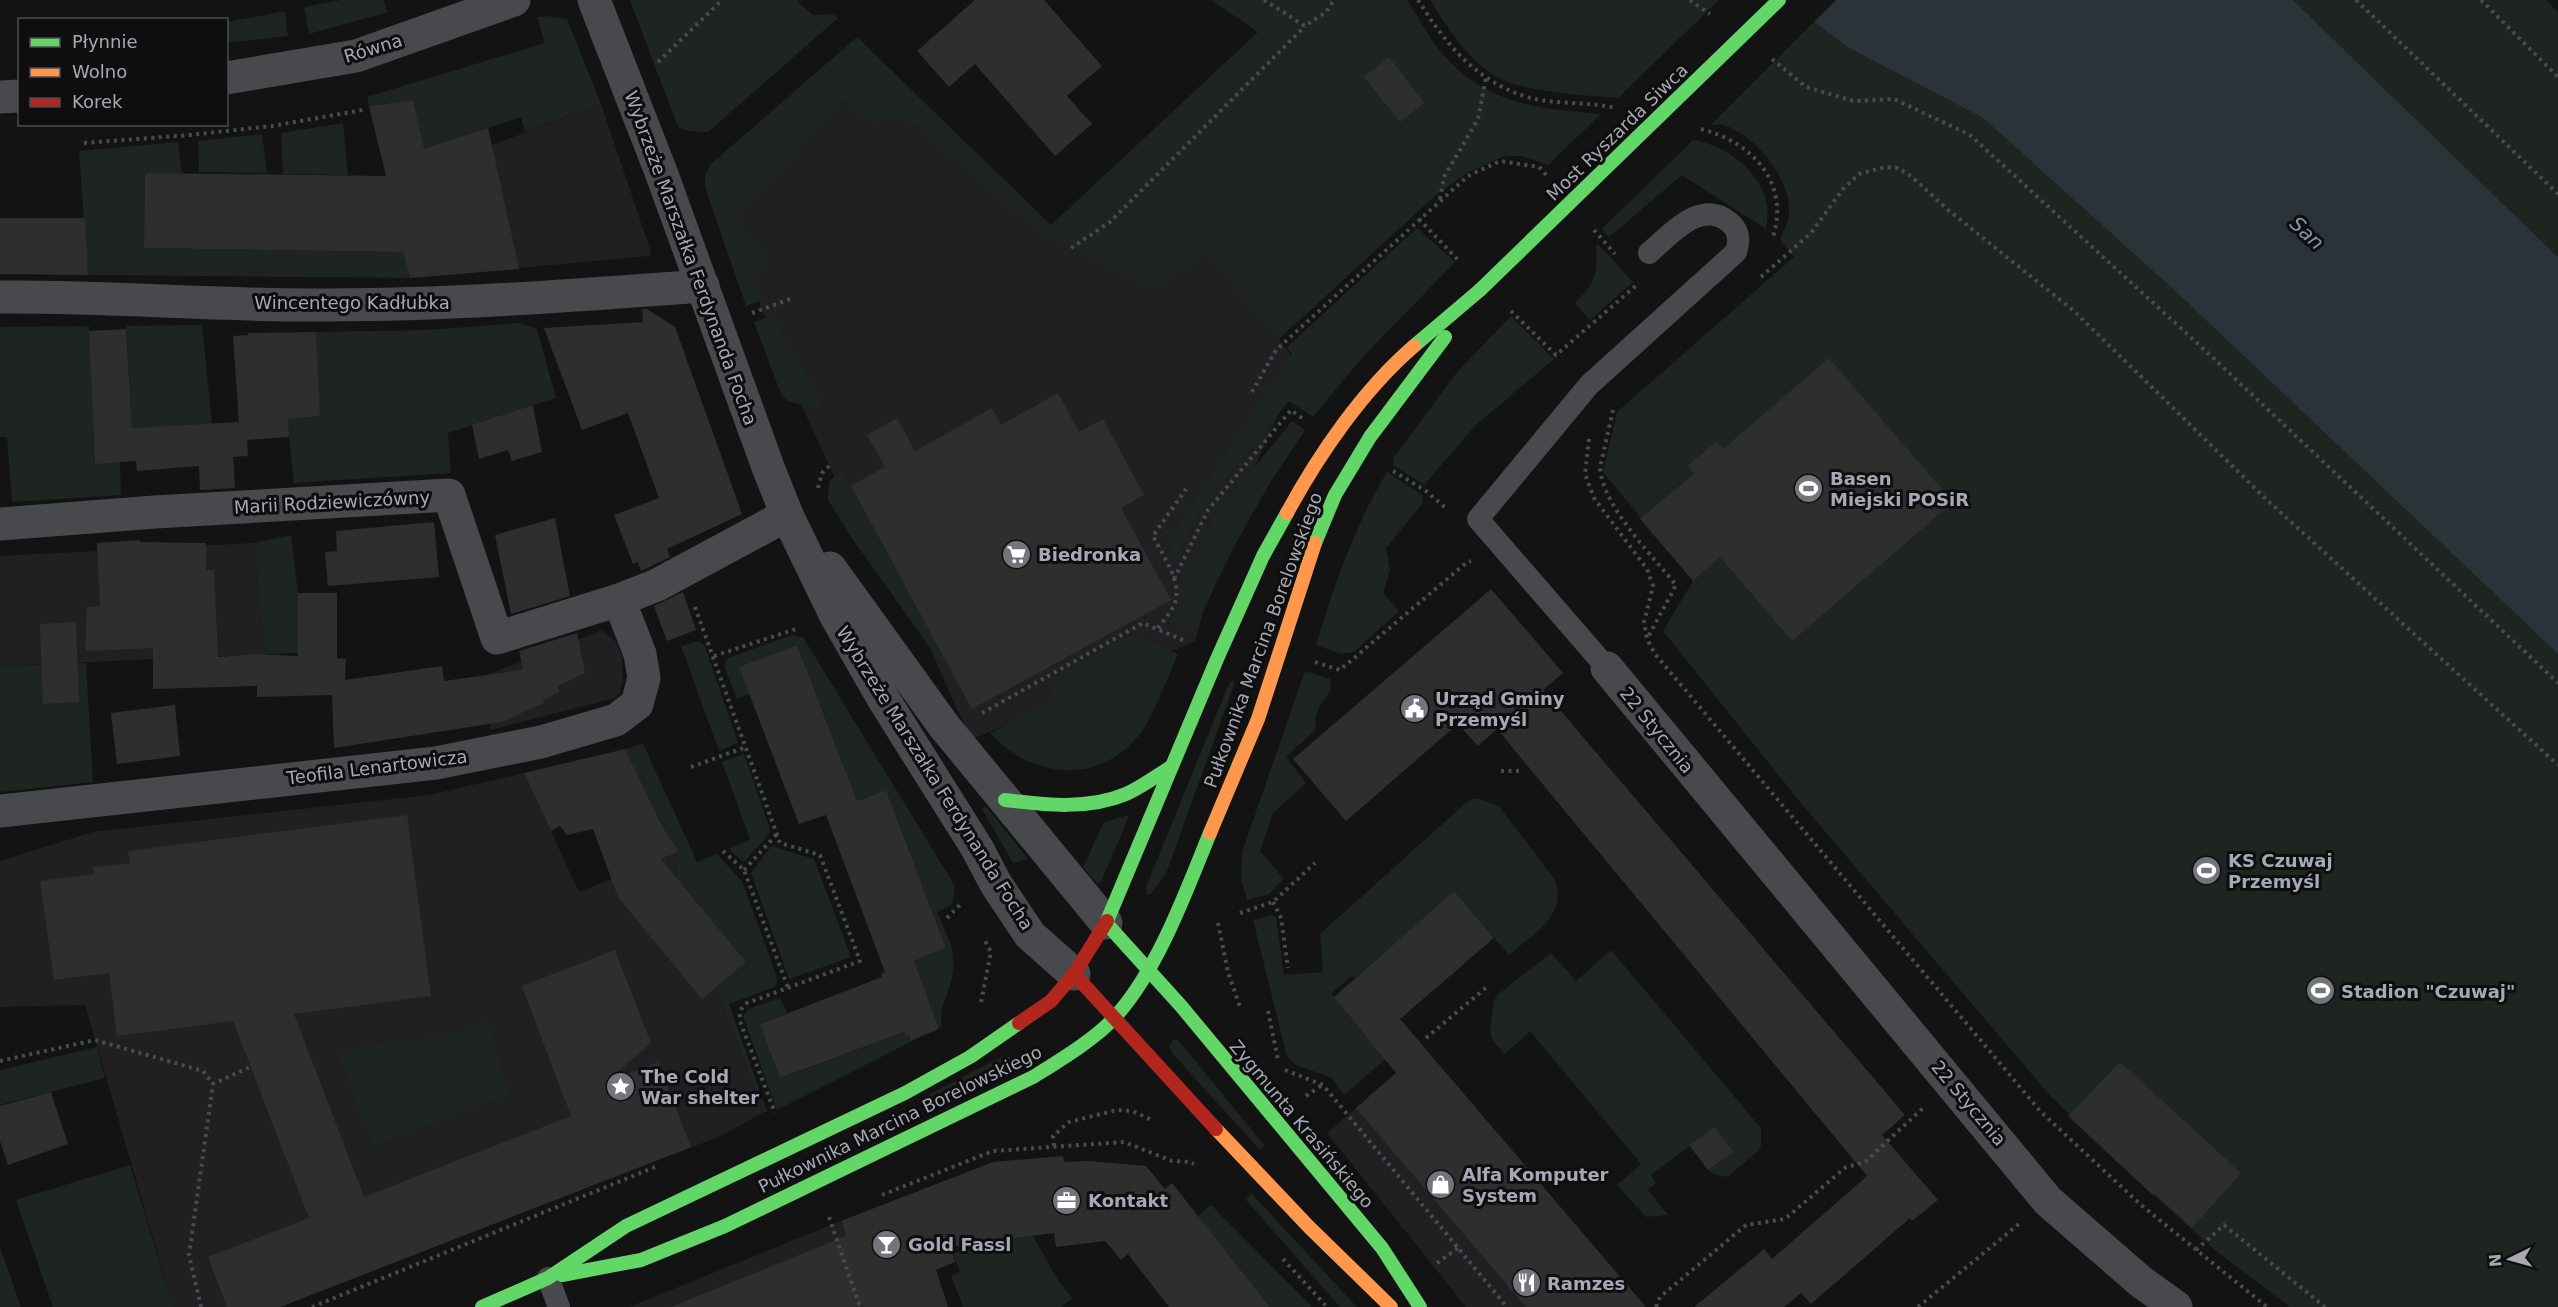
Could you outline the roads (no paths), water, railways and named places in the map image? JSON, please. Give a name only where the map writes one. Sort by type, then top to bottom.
[{"type":"main road","name":"Most Ryszarda Siwca","points":[[1480,290],[1779,0]]},
{"type":"main road","name":"Pułkownika Marcina Borelowskiego","points":[[482,1307],[548,1278],[626,1226],[905,1093],[970,1057],[1051,1001],[1074,974],[1106,923],[1263,556],[1301,487],[1331,441],[1393,364],[1480,290]]},
{"type":"main road","name":"Pułkownika Marcina Borelowskiego","points":[[548,1278],[641,1260],[725,1226],[1032,1077],[1065,1057],[1115,1018],[1149,969],[1179,908],[1258,719],[1308,562],[1335,495],[1370,437],[1480,290]]},
{"type":"main road","points":[[1005,800],[1071,806],[1091,803],[1126,794],[1172,767]]},
{"type":"main road","name":"Wybrzeże Marszałka Ferdynanda Focha","points":[[1106,923],[1149,969]]},
{"type":"main road","name":"Zygmunta Krasińskiego","points":[[1149,969],[1382,1248],[1420,1307]]},
{"type":"main road","name":"Wybrzeże Marszałka Ferdynanda Focha","points":[[1074,974],[1115,1018]]},
{"type":"main road","points":[[1115,1018],[1192,1105],[1328,1249],[1391,1307]]},
{"type":"street","name":"Równa","points":[[228,78],[356,56],[514,0]]},
{"type":"street","name":"Wybrzeże Marszałka Ferdynanda Focha","points":[[594,0],[787,515],[836,616],[884,700],[977,848],[996,884],[1030,935],[1074,974]]},
{"type":"street","points":[[0,97],[18,96]]},
{"type":"street","name":"Wincentego Kadłubka","points":[[0,297],[71,296],[326,305],[516,300],[703,286]]},
{"type":"street","name":"Marii Rodziewiczówny","points":[[0,524],[155,512],[449,495],[497,638],[619,600],[683,571],[787,515]]},
{"type":"street","name":"Wybrzeże Marszałka Ferdynanda Focha","points":[[787,515],[830,568],[944,726],[1106,923]]},
{"type":"street","name":"Teofila Lenartowicza","points":[[0,811],[436,762],[542,742],[616,720],[637,704],[644,678],[640,654],[619,600]]},
{"type":"street","name":"22 Stycznia","points":[[1607,668],[2048,1201],[2140,1281],[2176,1307]]},
{"type":"lane","name":"22 Stycznia","points":[[1607,668],[1478,519],[1589,385],[1736,252],[1739,243],[1737,232],[1722,217],[1710,214],[1699,215],[1689,218],[1649,253]]},
{"type":"lane","points":[[548,1278],[559,1307]]},
{"type":"water","name":"San","points":[[1747,0],[2293,0],[2558,257],[2558,654],[2174,290],[1983,118],[1847,47],[1814,22]]},
{"type":"place","name":"Basen Miejski POSiR","points":[[1809,488]]},
{"type":"place","name":"Biedronka","points":[[1017,554]]},
{"type":"place","name":"Urząd Gminy Przemyśl","points":[[1414,708]]},
{"type":"place","name":"KS Czuwaj Przemyśl","points":[[2207,870]]},
{"type":"place","name":"Stadion \"Czuwaj\"","points":[[2320,991]]},
{"type":"place","name":"The Cold War shelter","points":[[620,1086]]},
{"type":"place","name":"Alfa Komputer System","points":[[1441,1184]]},
{"type":"place","name":"Kontakt","points":[[1067,1200]]},
{"type":"place","name":"Gold Fassl","points":[[887,1244]]},
{"type":"place","name":"Ramzes","points":[[1526,1283]]}]
